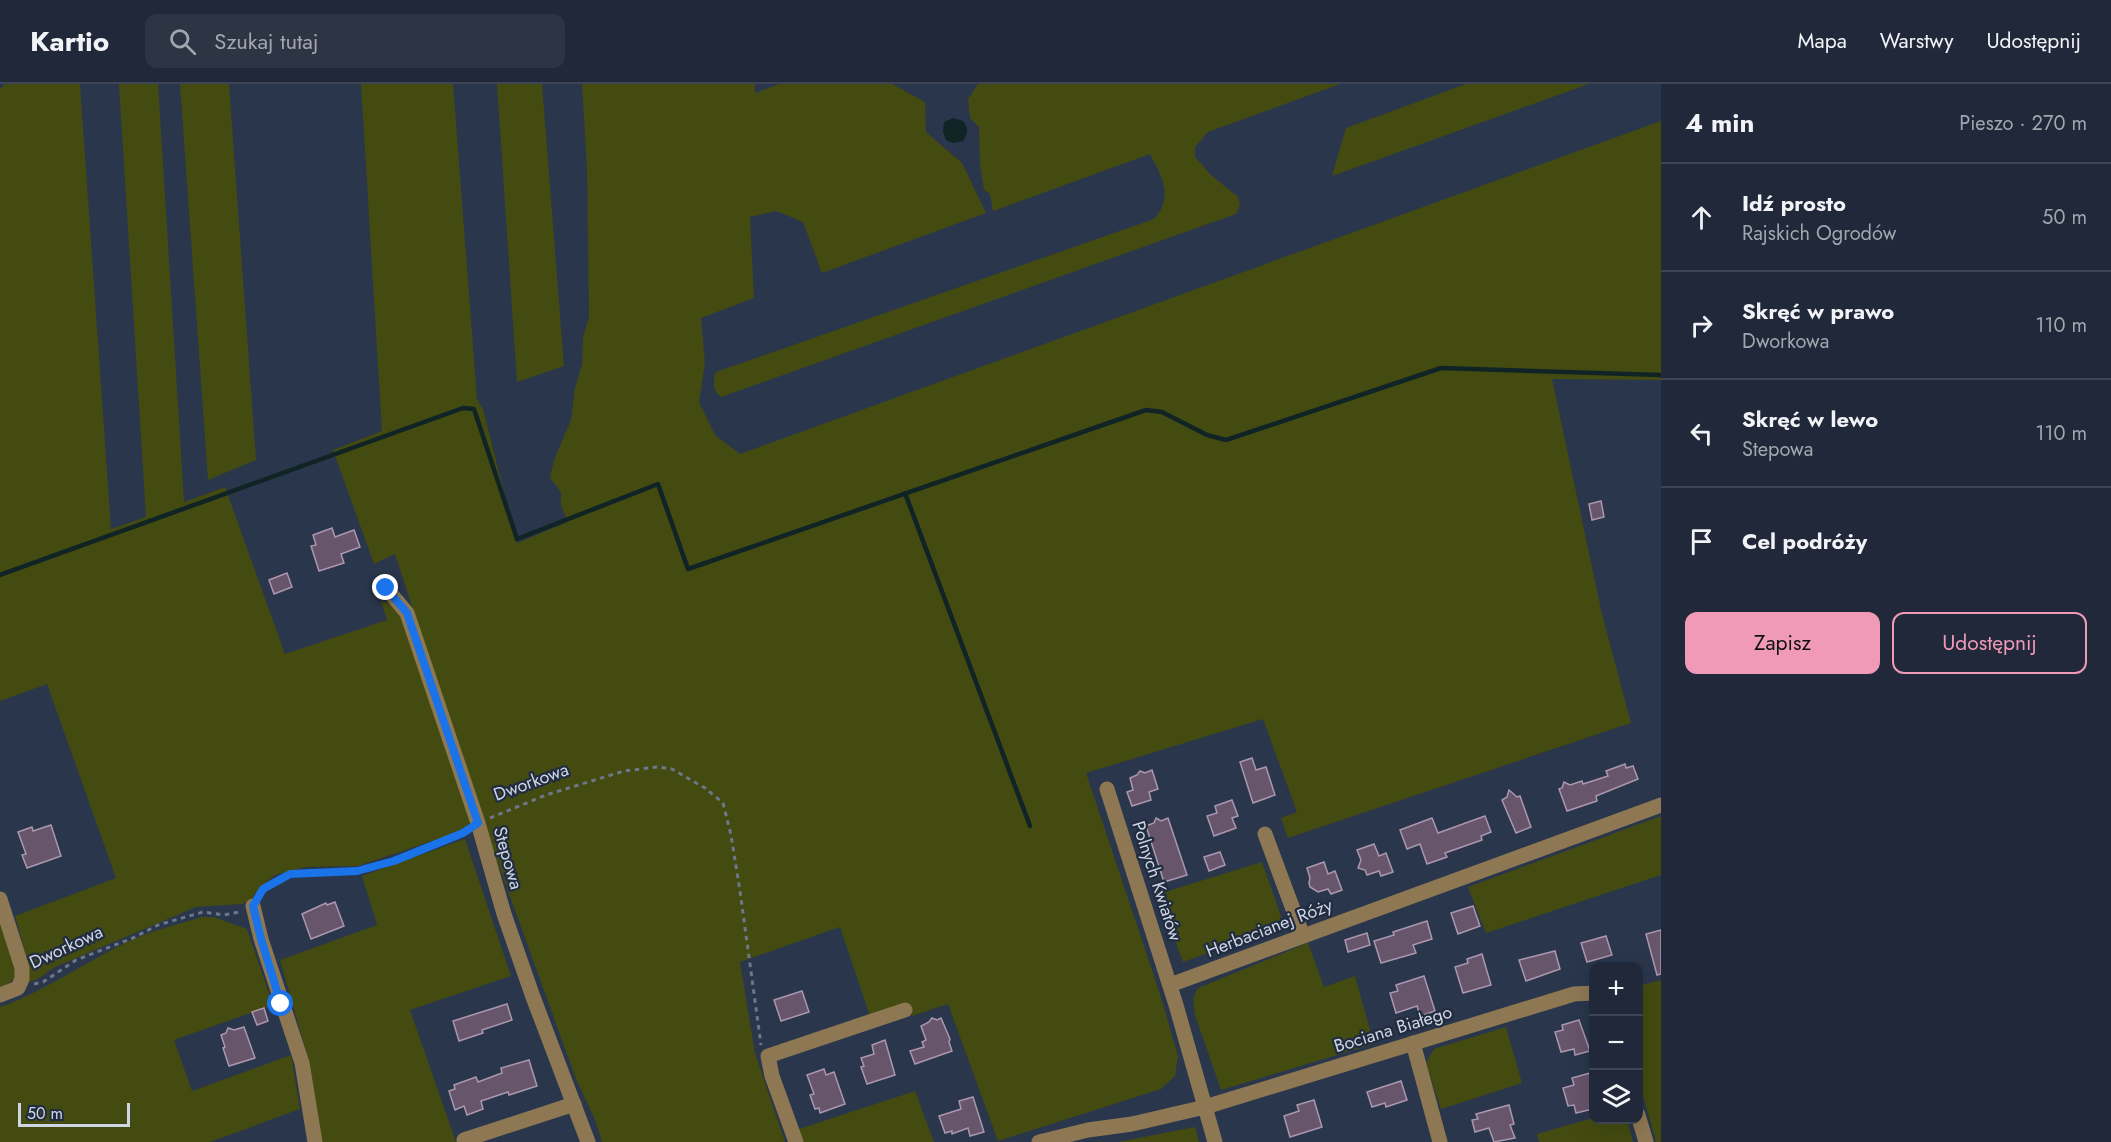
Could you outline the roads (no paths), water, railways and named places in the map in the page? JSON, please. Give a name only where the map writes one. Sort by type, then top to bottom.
[{"type":"street","name":"Stepowa","points":[[386,588],[407,613],[478,823],[515,945],[551,1048],[588,1142]]},
{"type":"street","name":"Polnych Kwiatów","points":[[1107,789],[1170,985]]},
{"type":"street","name":"Herbacianej Róży","points":[[1170,985],[1661,805]]},
{"type":"street","points":[[1265,834],[1303,936]]},
{"type":"street","name":"Dworkowa","points":[[0,899],[22,968],[22,980],[18,988],[0,995]]},
{"type":"street","points":[[253,906],[261,939],[302,1063],[315,1142]]},
{"type":"street","points":[[1170,985],[1215,1142]]},
{"type":"street","name":"Bociana Białego","points":[[1205,1107],[1574,993],[1589,993]]},
{"type":"street","points":[[796,1142],[772,1076],[768,1056],[905,1010]]},
{"type":"street","points":[[1413,1043],[1440,1142]]},
{"type":"street","points":[[464,1140],[574,1104]]},
{"type":"street","points":[[1039,1142],[1205,1107]]},
{"type":"street","points":[[1641,1124],[1647,1142]]},
{"type":"waterway","points":[[0,575],[463,408],[474,409],[517,539],[658,484],[688,569],[1146,410],[1162,412],[1207,435],[1226,440],[1441,368],[1661,375]]},
{"type":"waterway","points":[[905,493],[1030,826]]}]
